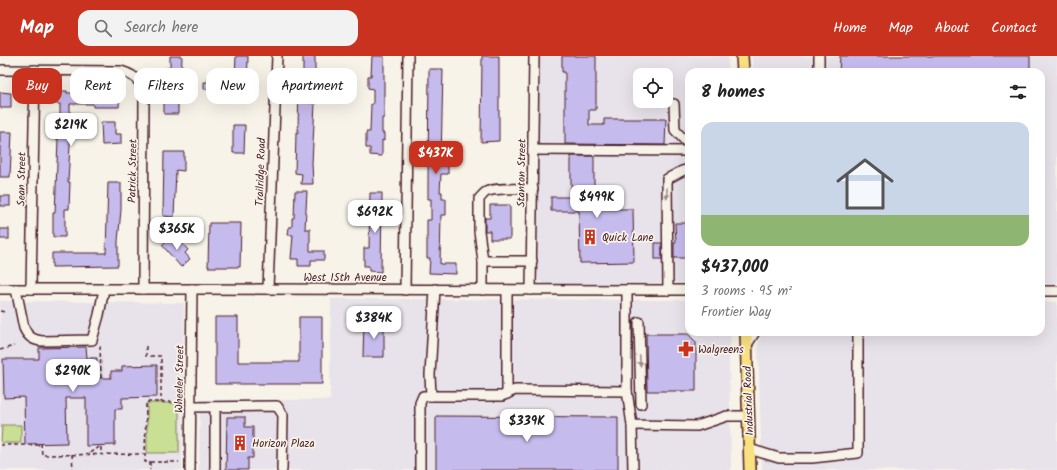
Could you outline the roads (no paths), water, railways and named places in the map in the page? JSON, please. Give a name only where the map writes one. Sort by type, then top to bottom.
[{"type":"main road","points":[[742,56],[742,68]]},
{"type":"main road","name":"Industrial Road","points":[[746,336],[750,470]]},
{"type":"street","name":"Trailridge Road","points":[[268,289],[277,56]]},
{"type":"street","points":[[405,290],[408,56]]},
{"type":"street","name":"Stanton Street","points":[[532,290],[534,56]]},
{"type":"street","points":[[819,56],[819,68]]},
{"type":"street","points":[[0,70],[12,70]]},
{"type":"street","name":"Patrick Street","points":[[62,70],[122,71],[129,73],[138,79],[143,87],[143,289]]},
{"type":"street","name":"Sean Street","points":[[31,289],[34,104]]},
{"type":"street","points":[[674,104],[675,130],[685,141]]},
{"type":"street","points":[[533,150],[685,151]]},
{"type":"street","points":[[668,290],[667,179],[685,170]]},
{"type":"street","points":[[483,290],[483,261],[478,232],[480,199],[486,192],[492,190],[533,189]]},
{"type":"street","points":[[483,261],[532,261]]},
{"type":"street","name":"West 15th Avenue","points":[[0,289],[192,288],[685,290]]},
{"type":"street","name":"Wheeler Street","points":[[190,470],[192,288]]},
{"type":"street","points":[[16,289],[24,328],[27,334],[36,340],[42,341],[92,340],[99,316],[104,289]]},
{"type":"street","points":[[431,396],[435,289]]},
{"type":"street","points":[[507,290],[507,394]]},
{"type":"street","points":[[627,290],[627,391],[632,425],[633,470]]},
{"type":"street","points":[[1045,291],[1057,291]]},
{"type":"street","points":[[639,322],[641,404]]},
{"type":"street","points":[[746,346],[753,336]]},
{"type":"street","points":[[749,450],[779,458],[812,458],[858,453],[858,336]]},
{"type":"street","points":[[420,470],[420,403],[422,396],[502,396],[515,390],[627,391]]},
{"type":"street","points":[[191,407],[277,406],[283,415],[282,470]]},
{"type":"street","points":[[215,407],[215,470]]},
{"type":"street","points":[[632,425],[697,426],[726,416],[749,416]]},
{"type":"place","name":"Quick Lane","points":[[590,237]]},
{"type":"place","name":"Walgreens","points":[[686,349]]},
{"type":"place","name":"Horizon Plaza","points":[[240,443]]}]
